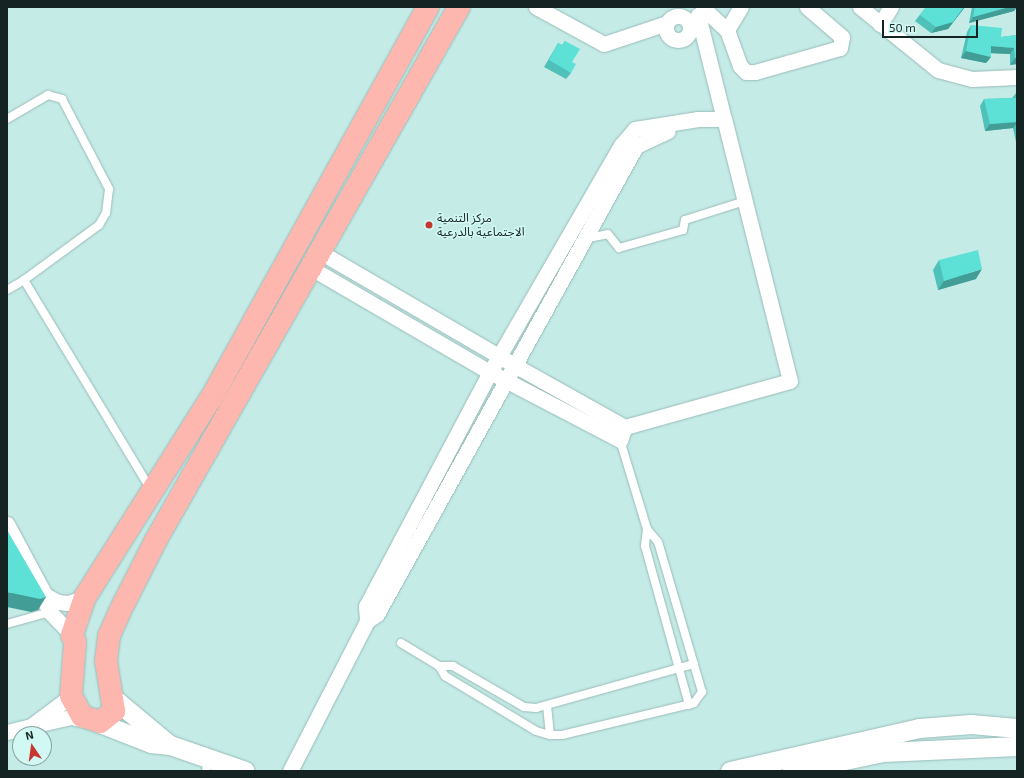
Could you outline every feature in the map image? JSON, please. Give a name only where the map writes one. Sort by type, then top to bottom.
[{"type":"main road","points":[[428,7],[211,398],[129,526],[86,597],[72,636],[75,642],[71,696],[82,716],[100,722],[114,711],[106,662],[109,636],[156,540],[459,7]]},
{"type":"main road","points":[[211,398],[231,409]]},
{"type":"main road","points":[[129,526],[156,540]]},
{"type":"street","points":[[536,7],[604,44],[667,23],[668,34],[678,40],[688,35],[698,13]]},
{"type":"street","points":[[727,30],[741,7]]},
{"type":"street","points":[[698,13],[727,30],[740,66],[746,72],[755,72],[840,48],[842,37],[807,7]]},
{"type":"street","points":[[860,7],[938,70],[972,79],[1017,77]]},
{"type":"street","points":[[880,24],[891,7]]},
{"type":"street","points":[[316,260],[490,372],[623,434],[790,381],[698,13]]},
{"type":"street","points":[[367,621],[366,606],[490,372],[621,145],[635,129],[698,119],[724,119]]},
{"type":"street","points":[[290,771],[367,621],[377,614],[505,379],[636,146],[650,137],[698,119]]},
{"type":"street","points":[[316,260],[499,356],[623,434]]},
{"type":"street","points":[[7,524],[45,595],[45,602],[50,612],[72,636]]},
{"type":"street","points":[[45,595],[58,602],[68,603],[86,597]]},
{"type":"street","points":[[31,726],[71,696]]},
{"type":"street","points":[[113,698],[170,745],[207,765],[245,771]]},
{"type":"street","points":[[31,726],[71,717],[102,724],[151,743],[170,745]]},
{"type":"street","points":[[730,771],[920,728],[971,724],[1017,728]]},
{"type":"street","points":[[945,726],[961,730],[963,735],[961,741],[946,748]]},
{"type":"street","points":[[792,771],[883,752],[1017,746]]},
{"type":"lane","points":[[7,119],[48,95],[62,99],[109,189],[106,213],[99,225],[24,280],[7,290]]},
{"type":"lane","points":[[583,239],[608,234],[619,248],[683,230],[685,220],[745,201]]},
{"type":"lane","points":[[24,280],[152,491]]},
{"type":"lane","points":[[623,434],[647,529],[645,546],[689,705]]},
{"type":"lane","points":[[401,643],[439,666],[445,676],[536,731],[550,735],[562,735],[689,705],[698,701],[702,692],[658,542],[647,529]]},
{"type":"lane","points":[[7,624],[50,612]]},
{"type":"lane","points":[[439,666],[453,666],[524,707],[547,706],[694,664]]},
{"type":"lane","points":[[547,706],[550,735]]},
{"type":"building","points":[[926,7],[964,7],[953,22],[936,27],[920,15]]},
{"type":"building","points":[[975,7],[1009,7],[973,17]]},
{"type":"building","points":[[971,25],[1002,28],[1001,37],[1017,35],[1017,58],[1015,58],[1014,48],[991,46],[991,57],[966,51]]},
{"type":"building","points":[[565,41],[580,49],[572,62],[576,64],[571,73],[549,60],[558,43],[562,45]]},
{"type":"building","points":[[1016,93],[1017,122],[990,124],[984,99],[1016,98]]},
{"type":"building","points":[[978,250],[982,269],[944,281],[939,260]]},
{"type":"building","points":[[7,530],[46,597],[40,599],[7,592]]},
{"type":"place","name":"مركز التنمية الاجتماعية بالدرعية","points":[[429,225]]}]
